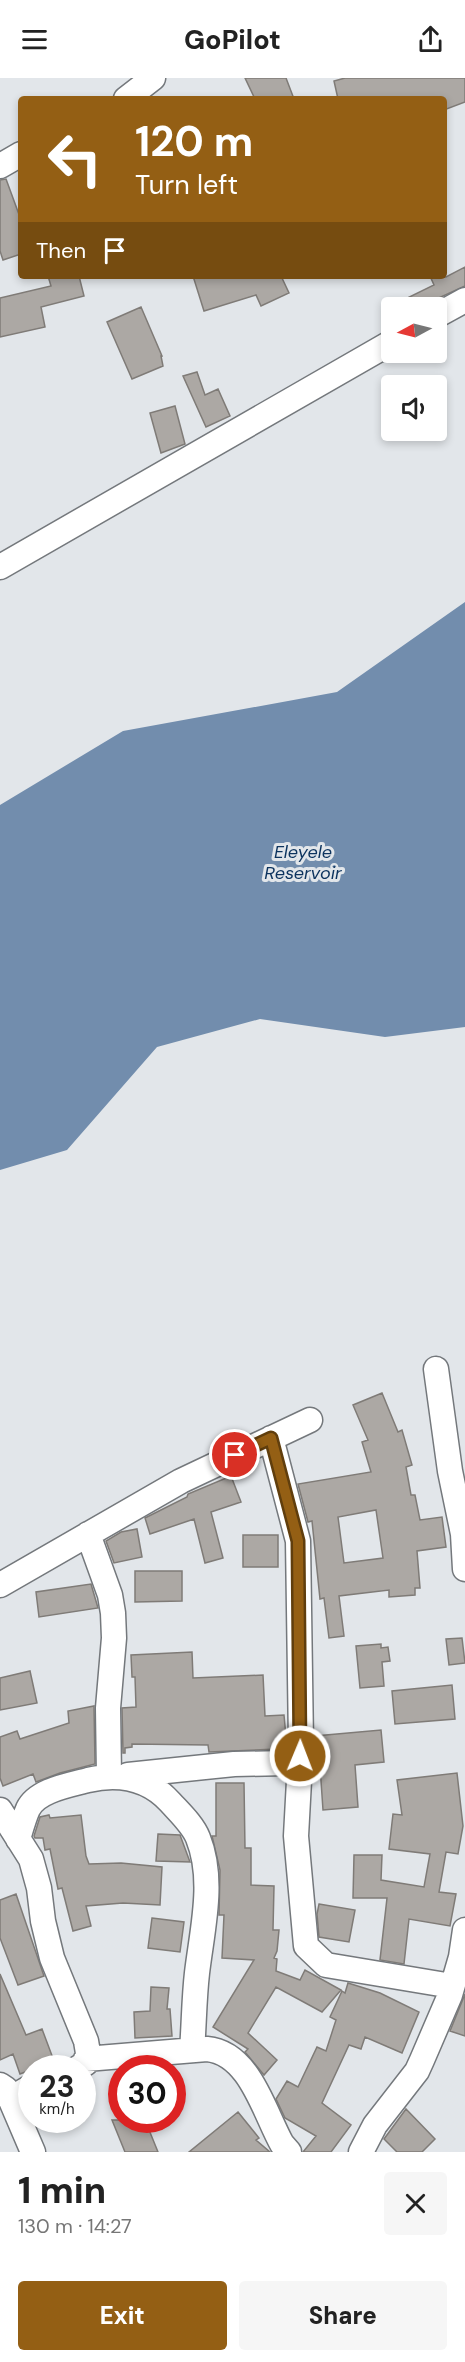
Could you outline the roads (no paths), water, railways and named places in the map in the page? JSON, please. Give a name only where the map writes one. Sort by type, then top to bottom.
[{"type":"street","points":[[130,96],[153,78]]},
{"type":"street","points":[[0,166],[18,156]]},
{"type":"street","points":[[447,310],[465,300]]},
{"type":"street","points":[[0,567],[381,348]]},
{"type":"street","points":[[436,1369],[450,1471],[463,1534],[465,1569]]},
{"type":"street","points":[[0,1586],[181,1481],[310,1420]]},
{"type":"street","points":[[271,1438],[298,1541],[300,1768],[296,1836],[306,1946],[326,1965],[459,1972]]},
{"type":"street","points":[[88,1534],[110,1595],[113,1613],[114,1638],[108,1708],[116,1776]]},
{"type":"street","points":[[18,1839],[29,1808],[34,1802],[56,1788],[116,1776],[234,1764],[288,1763],[300,1768]]},
{"type":"street","points":[[116,1776],[145,1783],[160,1791],[184,1817],[197,1836],[203,1857],[206,1908],[197,1975],[192,2050]]},
{"type":"street","points":[[0,1810],[31,1859],[39,1888],[43,1921],[52,1958],[86,2040],[84,2055]]},
{"type":"street","points":[[362,2152],[375,2125],[417,2071],[459,1972],[465,1930]]},
{"type":"street","points":[[96,2062],[192,2050],[218,2050],[230,2057],[244,2072],[278,2138],[289,2152]]},
{"type":"street","points":[[5,2092],[33,2152]]},
{"type":"water","name":"Eleyele Reservoir","points":[[465,602],[465,1027],[385,1037],[260,1019],[157,1047],[67,1150],[0,1170],[0,805],[123,731],[337,692]]}]
